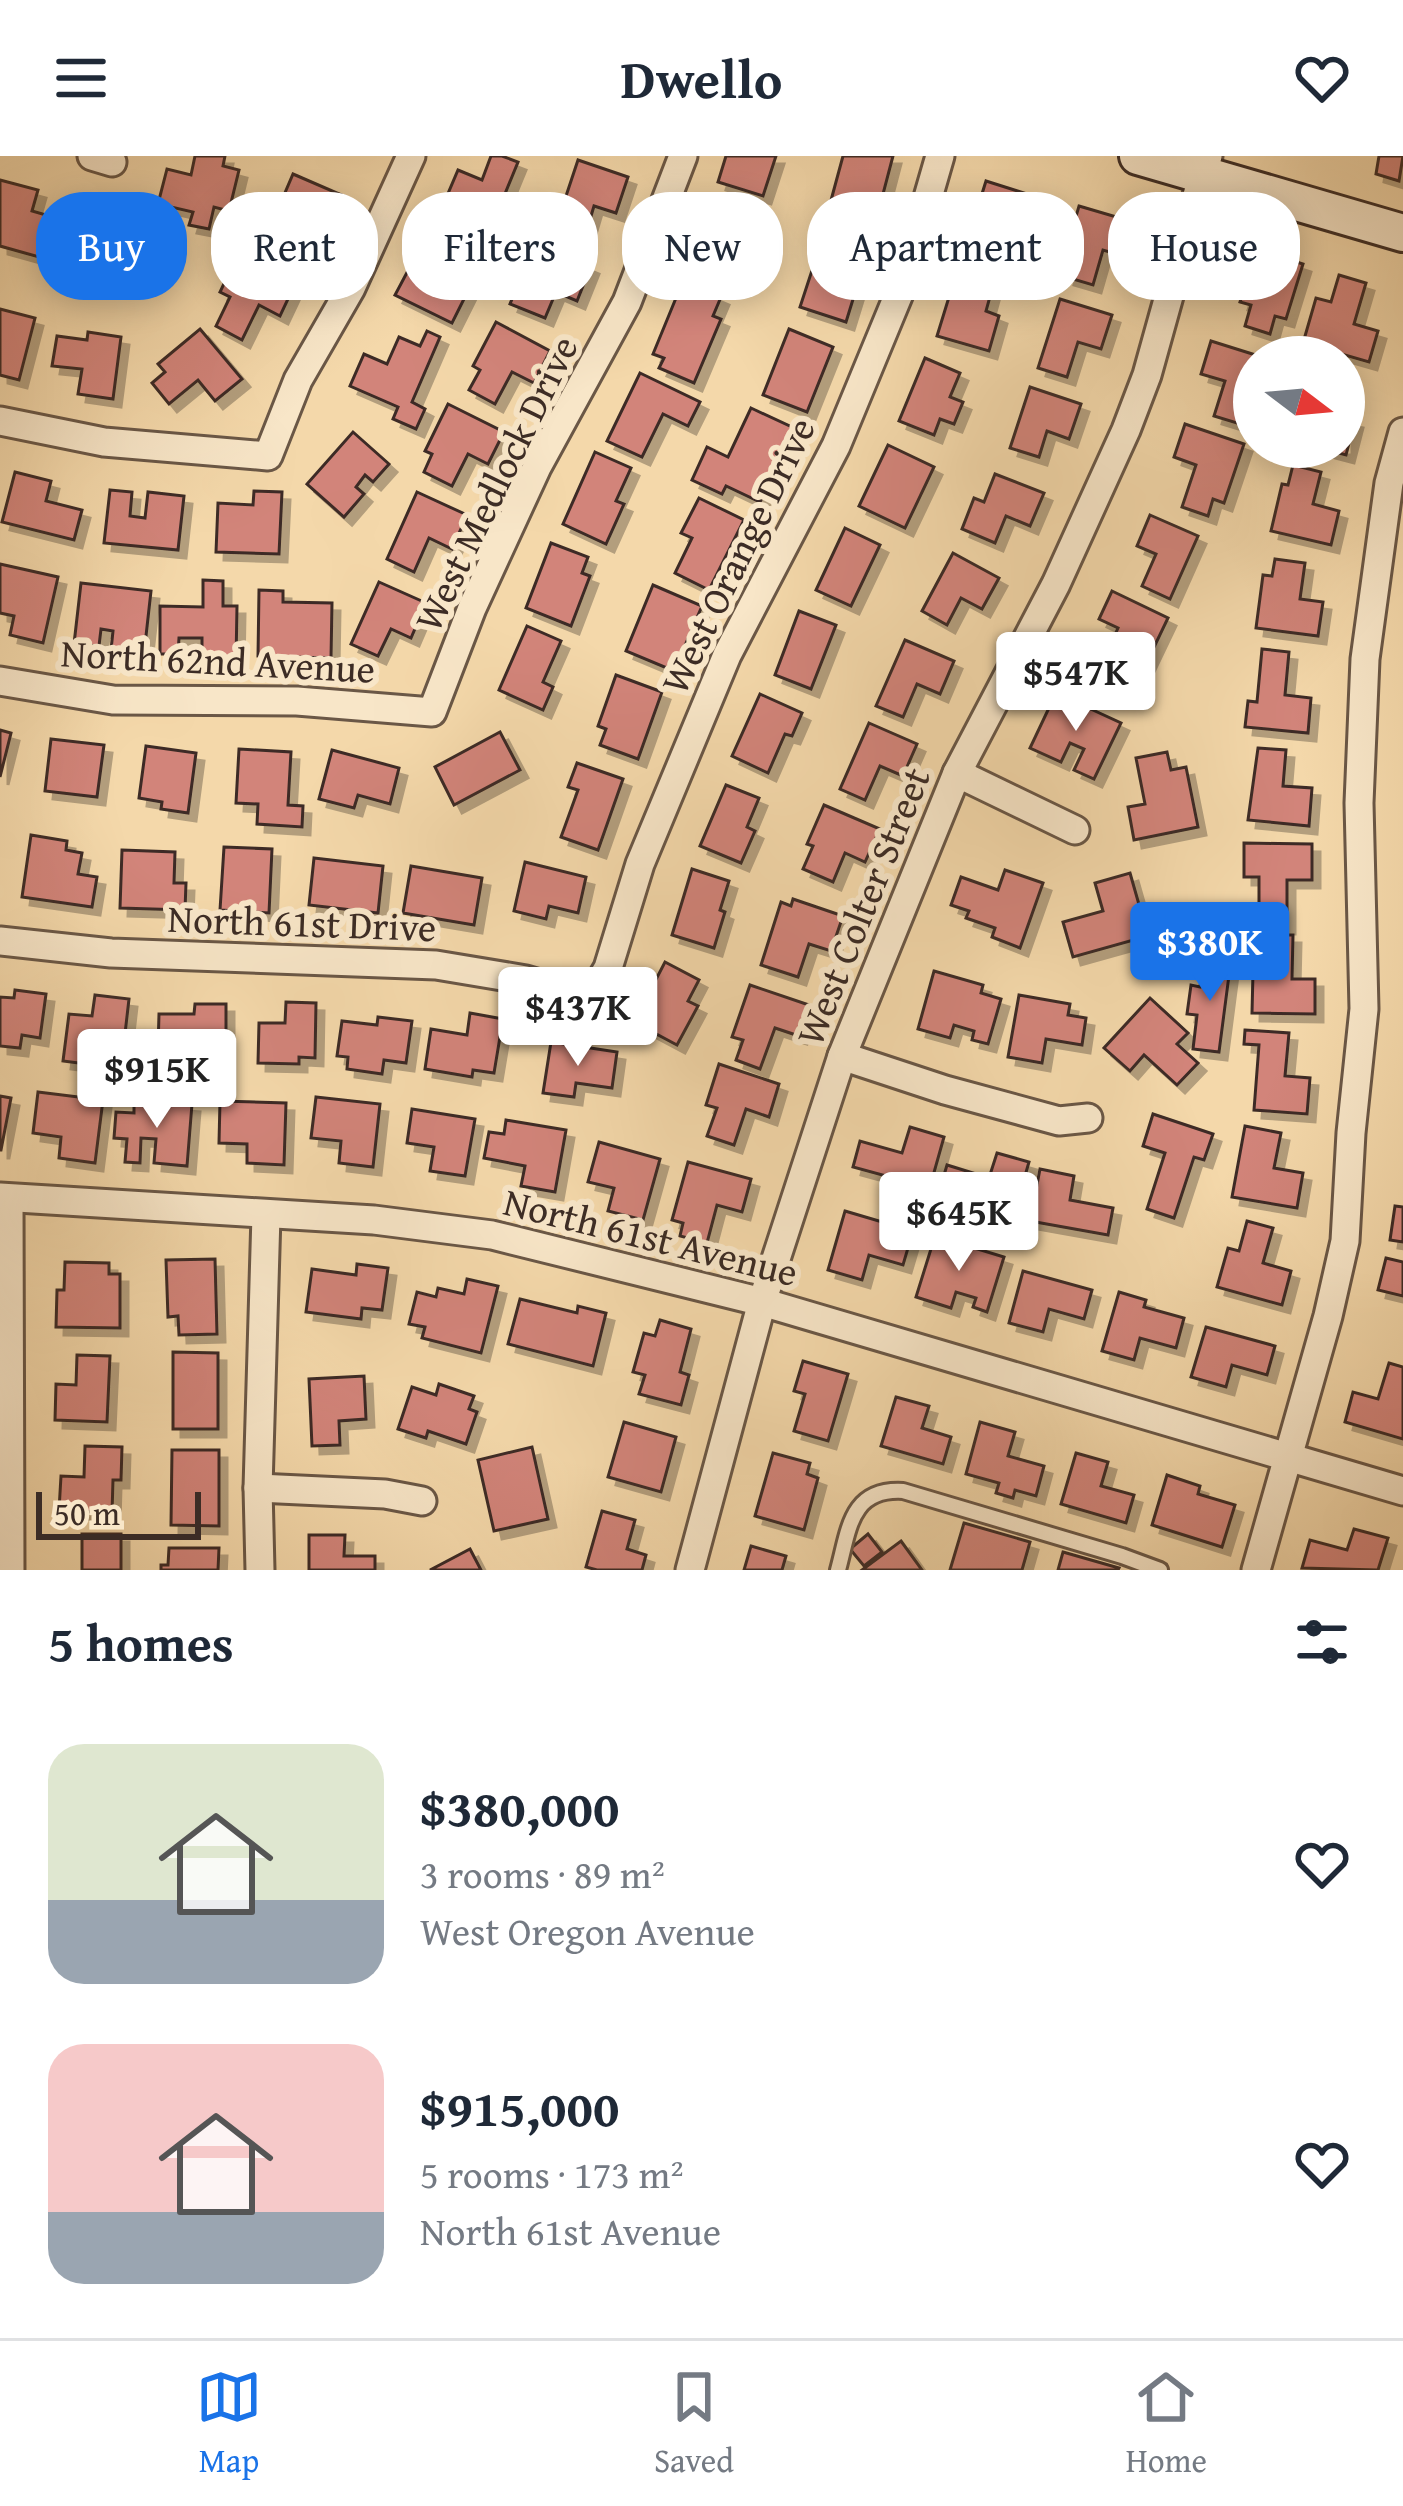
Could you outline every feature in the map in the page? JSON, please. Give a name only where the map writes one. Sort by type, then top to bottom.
[{"type":"street","points":[[0,421],[104,442],[268,456],[298,380],[351,288],[411,156]]},
{"type":"street","name":"West Medlock Drive","points":[[433,712],[472,608],[537,467],[627,302],[683,156]]},
{"type":"street","name":"West Orange Drive","points":[[598,985],[608,968],[640,864],[727,655],[836,446],[903,284],[940,156]]},
{"type":"street","points":[[1138,156],[1205,165],[1403,233]]},
{"type":"street","name":"West Colter Street","points":[[690,1570],[762,1301],[842,1056],[957,773],[1056,584],[1126,430],[1147,375],[1205,165]]},
{"type":"street","points":[[1256,1570],[1346,1240],[1364,1009],[1359,803],[1365,659],[1389,483],[1403,432]]},
{"type":"street","name":"North 62nd Avenue","points":[[0,681],[113,700],[297,701],[433,712]]},
{"type":"street","points":[[957,773],[1075,830]]},
{"type":"street","name":"North 61st Drive","points":[[0,941],[111,953],[436,964],[557,989],[598,985]]},
{"type":"street","points":[[842,1056],[1060,1121],[1088,1118]]},
{"type":"street","points":[[4,1198],[10,1570]]},
{"type":"street","name":"North 61st Avenue","points":[[4,1198],[374,1220],[492,1235],[762,1301],[1403,1491]]},
{"type":"street","points":[[260,1570],[266,1215]]},
{"type":"street","points":[[258,1488],[385,1494],[422,1501]]},
{"type":"lane","points":[[838,1570],[859,1504],[892,1491],[1160,1570]]},
{"type":"building","points":[[195,156],[225,156],[223,166],[239,170],[234,192],[211,192],[209,229],[189,225],[193,212],[187,211],[187,192],[161,192],[167,169],[191,175]]},
{"type":"building","points":[[491,156],[518,162],[506,192],[449,192],[458,170],[482,180]]},
{"type":"building","points":[[726,156],[776,156],[764,192],[718,182]]},
{"type":"building","points":[[843,156],[893,156],[884,192],[833,192]]},
{"type":"building","points":[[1379,156],[1403,156],[1399,181],[1376,174]]},
{"type":"building","points":[[578,160],[628,177],[616,213],[598,207],[598,192],[567,192]]},
{"type":"building","points":[[293,174],[335,192],[285,192]]},
{"type":"building","points":[[0,180],[38,190],[32,211],[36,212],[36,256],[0,246]]},
{"type":"building","points":[[986,181],[1021,192],[983,192]]},
{"type":"building","points":[[1084,207],[1108,214],[1108,251],[1103,250],[1093,285],[1084,282]]},
{"type":"building","points":[[1339,275],[1366,283],[1354,324],[1378,331],[1369,362],[1365,361],[1365,336],[1305,336],[1316,298],[1331,302]]},
{"type":"building","points":[[807,286],[807,300],[853,300],[846,322],[800,307]]},
{"type":"building","points":[[229,300],[288,300],[280,316],[259,305],[242,340],[216,326]]},
{"type":"building","points":[[405,300],[464,300],[452,323]]},
{"type":"building","points":[[512,300],[553,300],[545,318],[510,304]]},
{"type":"building","points":[[675,300],[720,300],[713,316],[721,319],[694,383],[659,368],[664,358],[653,354]]},
{"type":"building","points":[[948,300],[989,300],[986,311],[999,316],[989,351],[937,336]]},
{"type":"building","points":[[1060,300],[1112,315],[1101,349],[1078,342],[1067,377],[1038,368]]},
{"type":"building","points":[[1292,300],[1286,319],[1275,316],[1270,334],[1245,326],[1251,305],[1240,302]]},
{"type":"building","points":[[0,309],[35,318],[19,380],[0,375]]},
{"type":"building","points":[[496,322],[550,351],[534,383],[512,372],[495,404],[469,390],[480,370],[473,366]]},
{"type":"building","points":[[200,329],[242,379],[215,401],[198,380],[169,404],[152,383],[165,372],[158,364]]},
{"type":"building","points":[[789,329],[833,347],[807,412],[763,395]]},
{"type":"building","points":[[427,331],[440,337],[412,402],[425,409],[416,429],[393,419],[398,407],[350,386],[364,354],[387,364],[399,337],[420,346]]},
{"type":"building","points":[[88,332],[121,337],[113,399],[78,394],[82,369],[52,366],[57,336],[87,340]]},
{"type":"building","points":[[1211,341],[1233,348],[1233,422],[1214,416],[1225,381],[1201,374]]},
{"type":"building","points":[[925,358],[960,373],[950,397],[963,402],[954,424],[940,419],[934,435],[899,421]]},
{"type":"building","points":[[640,373],[700,402],[688,426],[663,414],[642,457],[607,441]]},
{"type":"building","points":[[1030,387],[1081,404],[1069,439],[1047,431],[1039,457],[1010,448]]},
{"type":"building","points":[[448,404],[504,432],[488,464],[468,454],[452,486],[424,472],[432,454],[425,451]]},
{"type":"building","points":[[751,408],[794,428],[760,502],[726,486],[722,494],[692,480],[707,447],[728,457]]},
{"type":"building","points":[[1185,424],[1233,440],[1236,468],[1224,503],[1213,499],[1208,516],[1182,507],[1196,465],[1174,457]]},
{"type":"building","points":[[353,432],[389,464],[373,482],[365,475],[356,487],[364,494],[344,517],[307,484]]},
{"type":"building","points":[[888,445],[934,467],[905,528],[859,506]]},
{"type":"building","points":[[595,452],[631,468],[616,501],[624,504],[606,544],[563,524]]},
{"type":"building","points":[[1292,468],[1321,472],[1313,504],[1339,511],[1331,545],[1271,531],[1282,484],[1288,485]]},
{"type":"building","points":[[15,472],[51,481],[46,501],[82,510],[74,540],[2,522]]},
{"type":"building","points":[[995,474],[1044,493],[1030,526],[1006,516],[995,543],[962,529],[974,498],[984,502]]},
{"type":"building","points":[[110,490],[132,492],[130,516],[145,518],[148,492],[184,496],[178,550],[104,543]]},
{"type":"building","points":[[254,491],[282,492],[279,554],[216,552],[218,503],[253,505]]},
{"type":"building","points":[[417,492],[467,515],[452,549],[429,538],[414,572],[387,559]]},
{"type":"building","points":[[699,498],[744,520],[709,590],[675,573],[692,538],[681,533]]},
{"type":"building","points":[[1150,515],[1198,536],[1170,599],[1142,586],[1156,554],[1137,546]]},
{"type":"building","points":[[845,528],[880,545],[851,606],[816,590]]},
{"type":"building","points":[[551,543],[588,557],[582,573],[590,576],[571,626],[526,608]]},
{"type":"building","points":[[953,553],[999,578],[982,609],[961,598],[947,625],[922,611]]},
{"type":"building","points":[[1275,559],[1305,563],[1300,599],[1323,602],[1318,636],[1256,628],[1263,575],[1272,576]]},
{"type":"building","points":[[0,564],[58,577],[43,643],[10,635],[14,616],[0,613]]},
{"type":"building","points":[[203,580],[223,581],[223,606],[237,606],[236,661],[202,660],[202,638],[179,638],[178,654],[160,654],[160,606],[203,607]]},
{"type":"building","points":[[379,582],[426,603],[411,638],[391,629],[378,656],[351,644]]},
{"type":"building","points":[[81,583],[151,591],[144,654],[111,650],[113,631],[101,629],[99,646],[74,644]]},
{"type":"building","points":[[653,585],[702,606],[674,671],[626,651]]},
{"type":"building","points":[[259,590],[283,591],[283,602],[332,603],[331,658],[258,656]]},
{"type":"building","points":[[1112,591],[1168,618],[1145,666],[1134,661],[1124,684],[1098,672],[1118,628],[1099,619]]},
{"type":"building","points":[[799,611],[836,625],[811,689],[775,675]]},
{"type":"building","points":[[527,626],[561,641],[543,682],[553,687],[543,710],[499,690]]},
{"type":"building","points":[[905,640],[954,661],[940,694],[917,684],[903,717],[876,706]]},
{"type":"building","points":[[1262,649],[1289,652],[1285,695],[1311,698],[1308,733],[1245,727],[1248,701],[1257,702]]},
{"type":"building","points":[[616,675],[662,692],[638,759],[600,745],[606,729],[598,726]]},
{"type":"building","points":[[1056,693],[1121,723],[1094,779],[1074,770],[1084,749],[1070,743],[1061,762],[1030,748]]},
{"type":"building","points":[[760,694],[802,713],[792,736],[785,734],[768,773],[732,756]]},
{"type":"building","points":[[869,723],[917,744],[903,776],[880,766],[865,800],[840,789]]},
{"type":"building","points":[[0,730],[11,733],[0,777]]},
{"type":"building","points":[[500,732],[520,770],[454,805],[435,767]]},
{"type":"building","points":[[51,739],[104,745],[97,797],[45,791]]},
{"type":"building","points":[[146,746],[196,753],[188,813],[161,809],[162,802],[139,798]]},
{"type":"building","points":[[1258,748],[1286,750],[1283,786],[1312,788],[1309,826],[1248,820]]},
{"type":"building","points":[[239,749],[291,752],[288,805],[303,806],[302,827],[257,824],[258,804],[236,803]]},
{"type":"building","points":[[332,750],[399,768],[390,804],[358,795],[354,808],[319,799]]},
{"type":"building","points":[[1167,752],[1171,770],[1186,767],[1198,827],[1134,840],[1128,807],[1145,804],[1136,758]]},
{"type":"building","points":[[577,763],[623,779],[598,850],[561,837],[578,790],[568,787]]},
{"type":"building","points":[[726,785],[759,798],[747,827],[755,831],[741,863],[700,846]]},
{"type":"building","points":[[824,805],[880,829],[865,862],[845,853],[833,882],[803,869],[813,846],[807,844]]},
{"type":"building","points":[[31,835],[67,841],[66,850],[82,853],[78,874],[97,877],[92,907],[22,897]]},
{"type":"building","points":[[1244,843],[1312,844],[1312,880],[1287,880],[1287,926],[1259,926],[1259,877],[1244,877]]},
{"type":"building","points":[[224,847],[272,849],[269,913],[220,910]]},
{"type":"building","points":[[122,850],[175,852],[174,883],[186,883],[185,910],[120,908]]},
{"type":"building","points":[[314,858],[383,866],[378,913],[309,905]]},
{"type":"building","points":[[525,862],[586,877],[578,913],[549,906],[546,919],[514,911]]},
{"type":"building","points":[[411,866],[482,878],[474,925],[403,913]]},
{"type":"building","points":[[692,869],[729,881],[714,948],[672,935]]},
{"type":"building","points":[[1005,870],[1043,883],[1020,948],[992,937],[995,928],[966,918],[969,911],[951,905],[961,877],[998,890]]},
{"type":"building","points":[[1130,873],[1148,936],[1073,957],[1063,922],[1103,911],[1095,883]]},
{"type":"building","points":[[793,899],[843,916],[831,951],[809,944],[798,977],[761,965],[781,902],[791,906]]},
{"type":"building","points":[[1262,935],[1293,935],[1292,979],[1315,979],[1315,1014],[1252,1013],[1253,972],[1261,972]]},
{"type":"building","points":[[1204,957],[1231,960],[1219,1052],[1193,1049],[1197,1015],[1187,1014],[1191,985],[1200,987]]},
{"type":"building","points":[[665,962],[699,980],[688,1001],[698,1006],[677,1045],[634,1022]]},
{"type":"building","points":[[934,971],[983,985],[981,993],[1001,999],[988,1044],[972,1040],[974,1031],[954,1025],[950,1038],[918,1029]]},
{"type":"building","points":[[750,985],[809,1005],[799,1036],[775,1028],[760,1069],[736,1060],[743,1040],[732,1037]]},
{"type":"building","points":[[15,990],[46,994],[40,1038],[22,1035],[20,1048],[0,1046],[0,997],[14,998]]},
{"type":"building","points":[[95,995],[129,999],[123,1051],[103,1049],[102,1066],[63,1061],[69,1014],[92,1016]]},
{"type":"building","points":[[1019,995],[1070,1004],[1068,1015],[1086,1018],[1082,1045],[1046,1039],[1042,1063],[1008,1057]]},
{"type":"building","points":[[1150,998],[1188,1033],[1177,1044],[1198,1063],[1177,1085],[1144,1055],[1130,1071],[1104,1048]]},
{"type":"building","points":[[286,1002],[316,1003],[315,1058],[299,1057],[299,1064],[258,1063],[259,1023],[285,1023]]},
{"type":"building","points":[[195,1004],[226,1004],[226,1049],[205,1049],[205,1058],[187,1058],[187,1048],[158,1048],[159,1014],[194,1014]]},
{"type":"building","points":[[470,1013],[503,1019],[494,1073],[473,1070],[472,1077],[425,1069],[431,1029],[467,1035]]},
{"type":"building","points":[[378,1017],[412,1021],[406,1063],[384,1060],[382,1074],[347,1069],[348,1057],[337,1056],[342,1021],[377,1025]]},
{"type":"building","points":[[1245,1030],[1289,1033],[1285,1076],[1310,1078],[1307,1114],[1254,1110],[1259,1045],[1244,1044]]},
{"type":"building","points":[[551,1042],[617,1052],[612,1088],[576,1083],[574,1097],[543,1093]]},
{"type":"building","points":[[719,1064],[779,1084],[769,1117],[746,1109],[734,1145],[707,1136],[717,1108],[706,1105]]},
{"type":"building","points":[[38,1092],[103,1100],[95,1163],[59,1158],[61,1137],[33,1133]]},
{"type":"building","points":[[0,1096],[11,1098],[1,1150],[0,1150]]},
{"type":"building","points":[[316,1097],[380,1104],[373,1167],[339,1163],[341,1141],[311,1138]]},
{"type":"building","points":[[134,1100],[192,1104],[187,1166],[154,1163],[156,1139],[141,1138],[140,1163],[125,1162],[127,1139],[114,1138],[116,1112],[134,1113]]},
{"type":"building","points":[[220,1101],[286,1103],[284,1165],[247,1163],[247,1144],[219,1143]]},
{"type":"building","points":[[412,1109],[475,1119],[465,1176],[430,1171],[434,1147],[407,1143]]},
{"type":"building","points":[[1153,1114],[1213,1134],[1204,1160],[1194,1157],[1174,1218],[1147,1209],[1165,1153],[1143,1146]]},
{"type":"building","points":[[506,1120],[566,1130],[555,1192],[521,1186],[525,1166],[484,1158],[489,1132],[504,1134]]},
{"type":"building","points":[[1245,1126],[1281,1133],[1274,1168],[1303,1173],[1297,1208],[1232,1197]]},
{"type":"building","points":[[910,1127],[944,1137],[926,1201],[886,1190],[890,1177],[853,1167],[860,1141],[902,1153]]},
{"type":"building","points":[[599,1142],[660,1159],[643,1220],[608,1211],[614,1188],[588,1182]]},
{"type":"building","points":[[997,1153],[1029,1162],[1010,1228],[990,1222],[994,1209],[939,1192],[947,1165],[989,1178]]},
{"type":"building","points":[[688,1162],[751,1179],[742,1212],[717,1205],[707,1243],[680,1236],[683,1223],[672,1220]]},
{"type":"building","points":[[1040,1169],[1074,1176],[1070,1200],[1113,1208],[1108,1235],[1030,1221]]},
{"type":"building","points":[[1395,1206],[1403,1207],[1403,1242],[1390,1240]]},
{"type":"building","points":[[845,1211],[913,1231],[903,1265],[869,1255],[862,1280],[828,1270]]},
{"type":"building","points":[[1247,1221],[1273,1228],[1263,1263],[1291,1271],[1282,1305],[1217,1287],[1228,1248],[1239,1251]]},
{"type":"building","points":[[935,1236],[1004,1257],[987,1312],[973,1307],[976,1298],[956,1292],[951,1308],[916,1297]]},
{"type":"building","points":[[1386,1258],[1403,1262],[1403,1296],[1378,1290]]},
{"type":"building","points":[[215,1259],[217,1334],[179,1335],[178,1316],[168,1317],[166,1260]]},
{"type":"building","points":[[65,1262],[109,1263],[109,1274],[120,1274],[120,1328],[56,1327],[57,1290],[64,1290]]},
{"type":"building","points":[[357,1264],[388,1268],[382,1310],[362,1308],[361,1319],[306,1312],[312,1269],[356,1275]]},
{"type":"building","points":[[1023,1271],[1092,1290],[1084,1319],[1049,1309],[1043,1332],[1009,1323]]},
{"type":"building","points":[[467,1279],[498,1286],[481,1353],[422,1338],[425,1327],[409,1324],[417,1292],[436,1297],[438,1288],[464,1294]]},
{"type":"building","points":[[1119,1292],[1146,1300],[1144,1307],[1184,1318],[1176,1348],[1140,1338],[1134,1360],[1102,1351]]},
{"type":"building","points":[[520,1299],[577,1313],[578,1306],[606,1313],[593,1366],[508,1344]]},
{"type":"building","points":[[660,1320],[691,1329],[680,1372],[689,1375],[681,1405],[639,1394],[645,1375],[633,1372],[644,1333],[655,1336]]},
{"type":"building","points":[[1206,1327],[1275,1346],[1267,1375],[1232,1365],[1226,1387],[1191,1377]]},
{"type":"building","points":[[173,1352],[218,1353],[218,1429],[173,1429]]},
{"type":"building","points":[[77,1355],[110,1356],[107,1422],[55,1420],[56,1384],[76,1385]]},
{"type":"building","points":[[803,1361],[848,1374],[828,1441],[794,1431],[805,1394],[794,1391]]},
{"type":"building","points":[[1389,1363],[1403,1367],[1403,1439],[1345,1422],[1353,1392],[1378,1399]]},
{"type":"building","points":[[364,1376],[366,1419],[339,1421],[340,1445],[312,1446],[309,1379]]},
{"type":"building","points":[[439,1384],[474,1396],[469,1409],[477,1412],[466,1444],[428,1431],[426,1438],[398,1429],[412,1387],[436,1395]]},
{"type":"building","points":[[896,1397],[929,1406],[922,1428],[951,1437],[943,1464],[881,1446]]},
{"type":"building","points":[[624,1422],[676,1437],[661,1492],[608,1477]]},
{"type":"building","points":[[980,1422],[1015,1432],[1008,1456],[1044,1466],[1036,1496],[1015,1490],[1013,1498],[996,1493],[999,1483],[966,1474]]},
{"type":"building","points":[[85,1446],[122,1447],[121,1480],[113,1480],[112,1513],[59,1510],[61,1476],[84,1477]]},
{"type":"building","points":[[532,1447],[548,1519],[494,1531],[478,1460]]},
{"type":"building","points":[[172,1450],[219,1450],[219,1526],[171,1525]]},
{"type":"building","points":[[773,1453],[810,1463],[807,1474],[818,1478],[804,1530],[755,1516]]},
{"type":"building","points":[[1076,1453],[1108,1462],[1101,1486],[1134,1495],[1126,1523],[1061,1504]]},
{"type":"building","points":[[1167,1475],[1200,1486],[1198,1494],[1235,1505],[1222,1547],[1152,1525]]},
{"type":"building","points":[[602,1511],[635,1520],[627,1549],[646,1555],[642,1570],[586,1567]]},
{"type":"building","points":[[964,1523],[1030,1542],[1022,1570],[950,1570]]},
{"type":"building","points":[[1354,1529],[1388,1538],[1378,1570],[1302,1568],[1310,1540],[1347,1550]]},
{"type":"building","points":[[82,1534],[121,1534],[121,1570],[82,1570]]},
{"type":"building","points":[[868,1534],[882,1552],[864,1566],[850,1549]]},
{"type":"building","points":[[309,1535],[345,1535],[344,1556],[375,1556],[375,1570],[309,1570]]},
{"type":"building","points":[[901,1541],[922,1570],[862,1570]]},
{"type":"building","points":[[751,1546],[786,1556],[782,1570],[744,1570]]},
{"type":"building","points":[[169,1548],[219,1548],[218,1570],[161,1570],[161,1565],[168,1565]]},
{"type":"building","points":[[470,1549],[481,1570],[430,1570]]},
{"type":"building","points":[[1063,1552],[1119,1568],[1058,1570]]}]
